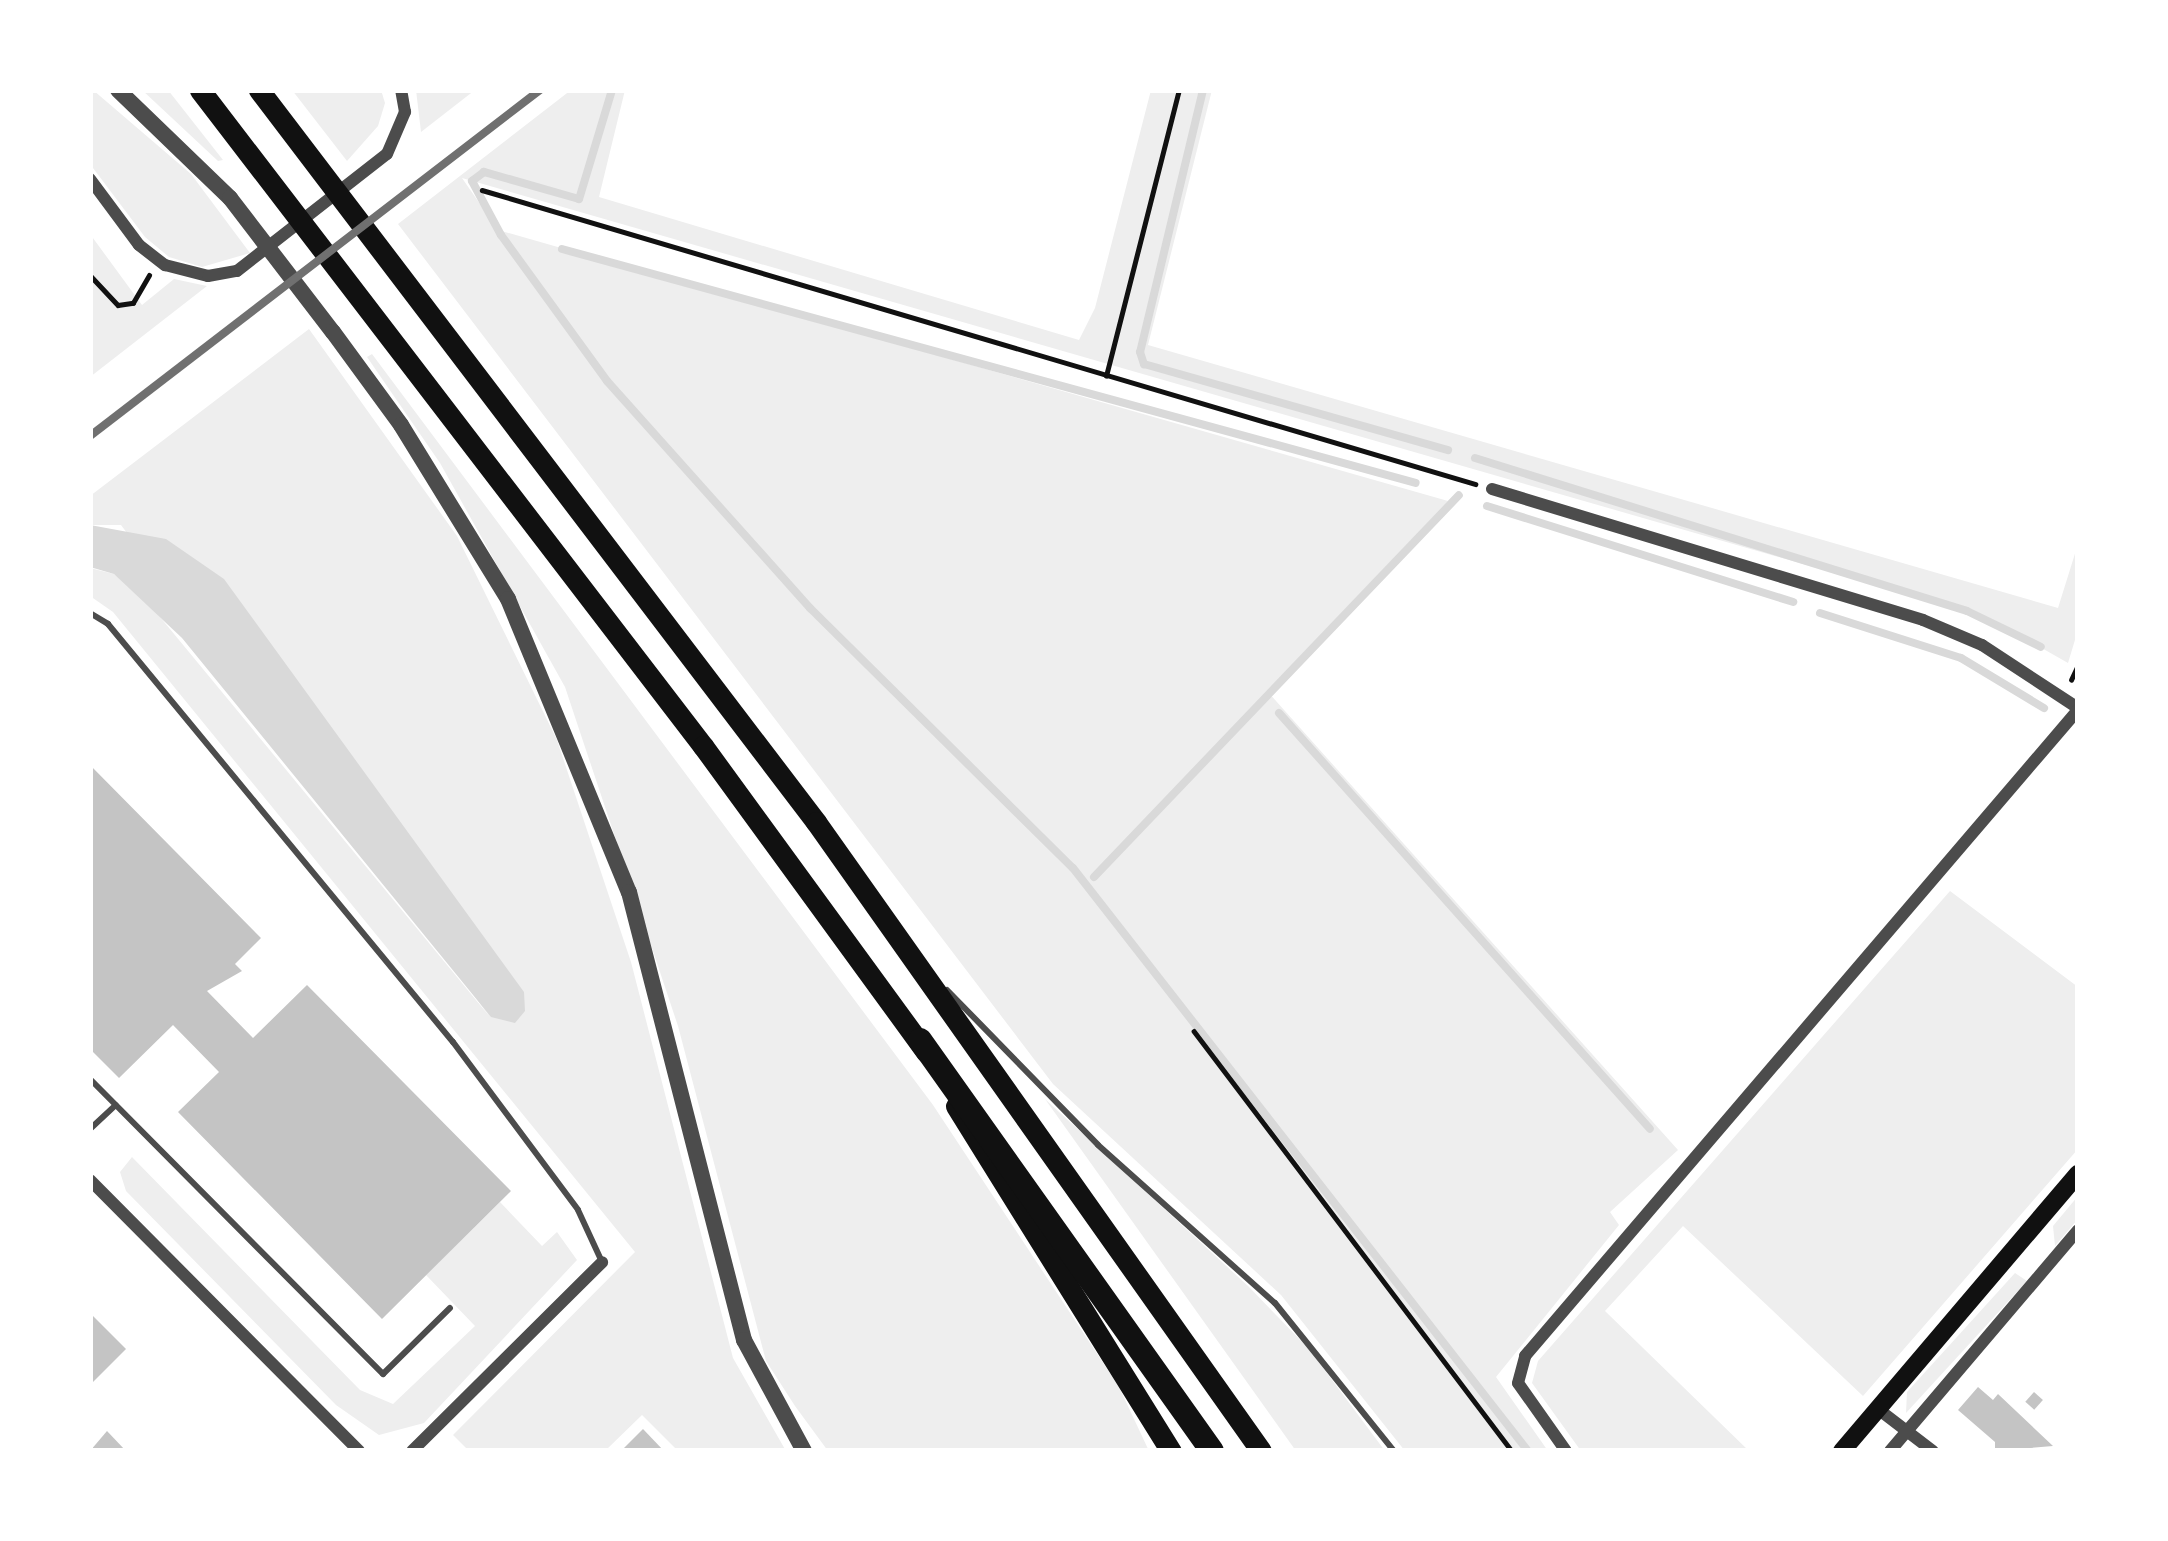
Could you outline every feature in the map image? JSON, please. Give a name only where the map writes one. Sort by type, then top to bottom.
[{"type":"highway","points":[[200,90],[920,1040],[1212,1451]]},
{"type":"highway","points":[[259,90],[904,944],[1261,1451]]},
{"type":"highway","points":[[920,1040],[986,1162],[1172,1451]]},
{"type":"main road","points":[[1842,1451],[2078,1174]]},
{"type":"street","points":[[118,90],[247,220],[333,332],[401,425],[508,599],[586,775],[629,892],[725,1283],[758,1377],[804,1451]]},
{"type":"street","points":[[90,179],[158,260],[193,274],[237,271],[387,154],[405,112],[401,90]]},
{"type":"street","points":[[1492,489],[1923,620],[1982,645],[2078,709],[1525,1356],[1518,1383],[1566,1451]]},
{"type":"street","points":[[90,1180],[358,1451]]},
{"type":"street","points":[[1890,1451],[2078,1230]]},
{"type":"street","points":[[412,1451],[602,1262]]},
{"type":"street","points":[[1878,1408],[1933,1451]]},
{"type":"lane","points":[[90,613],[108,624],[453,1042],[578,1210],[602,1262]]},
{"type":"lane","points":[[904,944],[1098,1144],[1275,1303],[1394,1451]]},
{"type":"lane","points":[[90,1079],[383,1374],[450,1308]]},
{"type":"lane","points":[[90,1129],[116,1105]]},
{"type":"path","points":[[1106,376],[1179,90]]},
{"type":"path","points":[[482,190],[1492,489]]},
{"type":"path","points":[[90,275],[109,299],[133,304],[158,260]]},
{"type":"path","points":[[1194,1030],[1512,1451]]},
{"type":"shaded area","points":[[93,90],[191,174],[250,253],[202,267],[169,257],[145,237],[90,164]]},
{"type":"shaded area","points":[[142,90],[168,90],[223,160],[218,161]]},
{"type":"shaded area","points":[[292,90],[381,90],[385,103],[378,126],[347,161]]},
{"type":"shaded area","points":[[416,90],[475,90],[421,132]]},
{"type":"shaded area","points":[[571,90],[625,90],[599,197],[1079,340],[1095,308],[1151,90],[1212,90],[1148,345],[2058,608],[2078,544],[2078,630],[2068,663],[1987,617],[462,178],[498,230],[1448,501],[1267,691],[1678,1150],[1610,1212],[1619,1225],[1496,1377],[1548,1451],[1405,1451],[1281,1295],[1053,1084],[398,224]]},
{"type":"shaded area","points":[[90,234],[142,305],[174,279],[207,286],[90,377]]},
{"type":"shaded area","points":[[309,329],[457,536],[557,740],[631,962],[733,1358],[786,1451],[678,1451],[642,1415],[605,1451],[469,1451],[453,1435],[635,1252],[113,612],[90,596],[90,568],[114,574],[146,600],[490,1017],[121,525],[90,525],[90,496]]},
{"type":"shaded area","points":[[372,354],[933,1105],[1119,1387],[1149,1451],[828,1451],[795,1406],[766,1361],[678,1026],[565,687],[440,463],[367,357]]},
{"type":"shaded area","points":[[90,525],[166,539],[224,579],[524,992],[525,1011],[515,1023],[491,1017],[182,638],[114,574],[90,567]]},
{"type":"shaded area","points":[[1950,891],[2078,987],[2078,1149],[1863,1396],[1683,1226],[1605,1311],[1749,1451],[1581,1451],[1532,1383],[1538,1361]]},
{"type":"shaded area","points":[[1045,1099],[1248,1286],[1309,1349],[1385,1451],[1296,1451]]},
{"type":"shaded area","points":[[132,1157],[360,1390],[393,1404],[475,1326],[426,1275],[500,1202],[542,1246],[557,1232],[577,1260],[424,1423],[379,1435],[336,1405],[126,1191],[120,1172]]},
{"type":"shaded area","points":[[2078,1196],[2078,1219],[2055,1246],[2053,1226]]},
{"type":"shaded area","points":[[2015,1273],[2027,1281],[1906,1413],[1907,1392]]},
{"type":"building","points":[[90,765],[261,938],[235,964],[242,971],[207,991],[253,1038],[307,985],[511,1191],[382,1319],[178,1112],[219,1072],[173,1025],[119,1078],[90,1049]]},
{"type":"building","points":[[90,1313],[126,1349],[90,1385]]},
{"type":"building","points":[[1978,1387],[1993,1400],[1998,1394],[2053,1446],[1995,1451],[1995,1442],[1958,1410]]},
{"type":"building","points":[[2034,1392],[2043,1400],[2034,1410],[2025,1402]]},
{"type":"building","points":[[643,1429],[664,1451],[621,1451]]},
{"type":"building","points":[[107,1431],[126,1451],[90,1451]]},
{"type":"waterway","points":[[612,90],[579,199],[484,172],[472,181],[501,235],[607,381],[810,608],[1073,868],[1528,1451]]},
{"type":"waterway","points":[[1203,90],[1140,352],[1144,364],[1448,450]]},
{"type":"waterway","points":[[562,249],[1416,483]]},
{"type":"waterway","points":[[1475,458],[1967,611],[2041,647]]},
{"type":"waterway","points":[[1094,877],[1459,495]]},
{"type":"waterway","points":[[1487,506],[1793,602]]},
{"type":"waterway","points":[[1820,613],[1961,658],[2044,708]]},
{"type":"waterway","points":[[1279,713],[1650,1129]]},
{"type":"railway","points":[[90,436],[540,90]]}]
